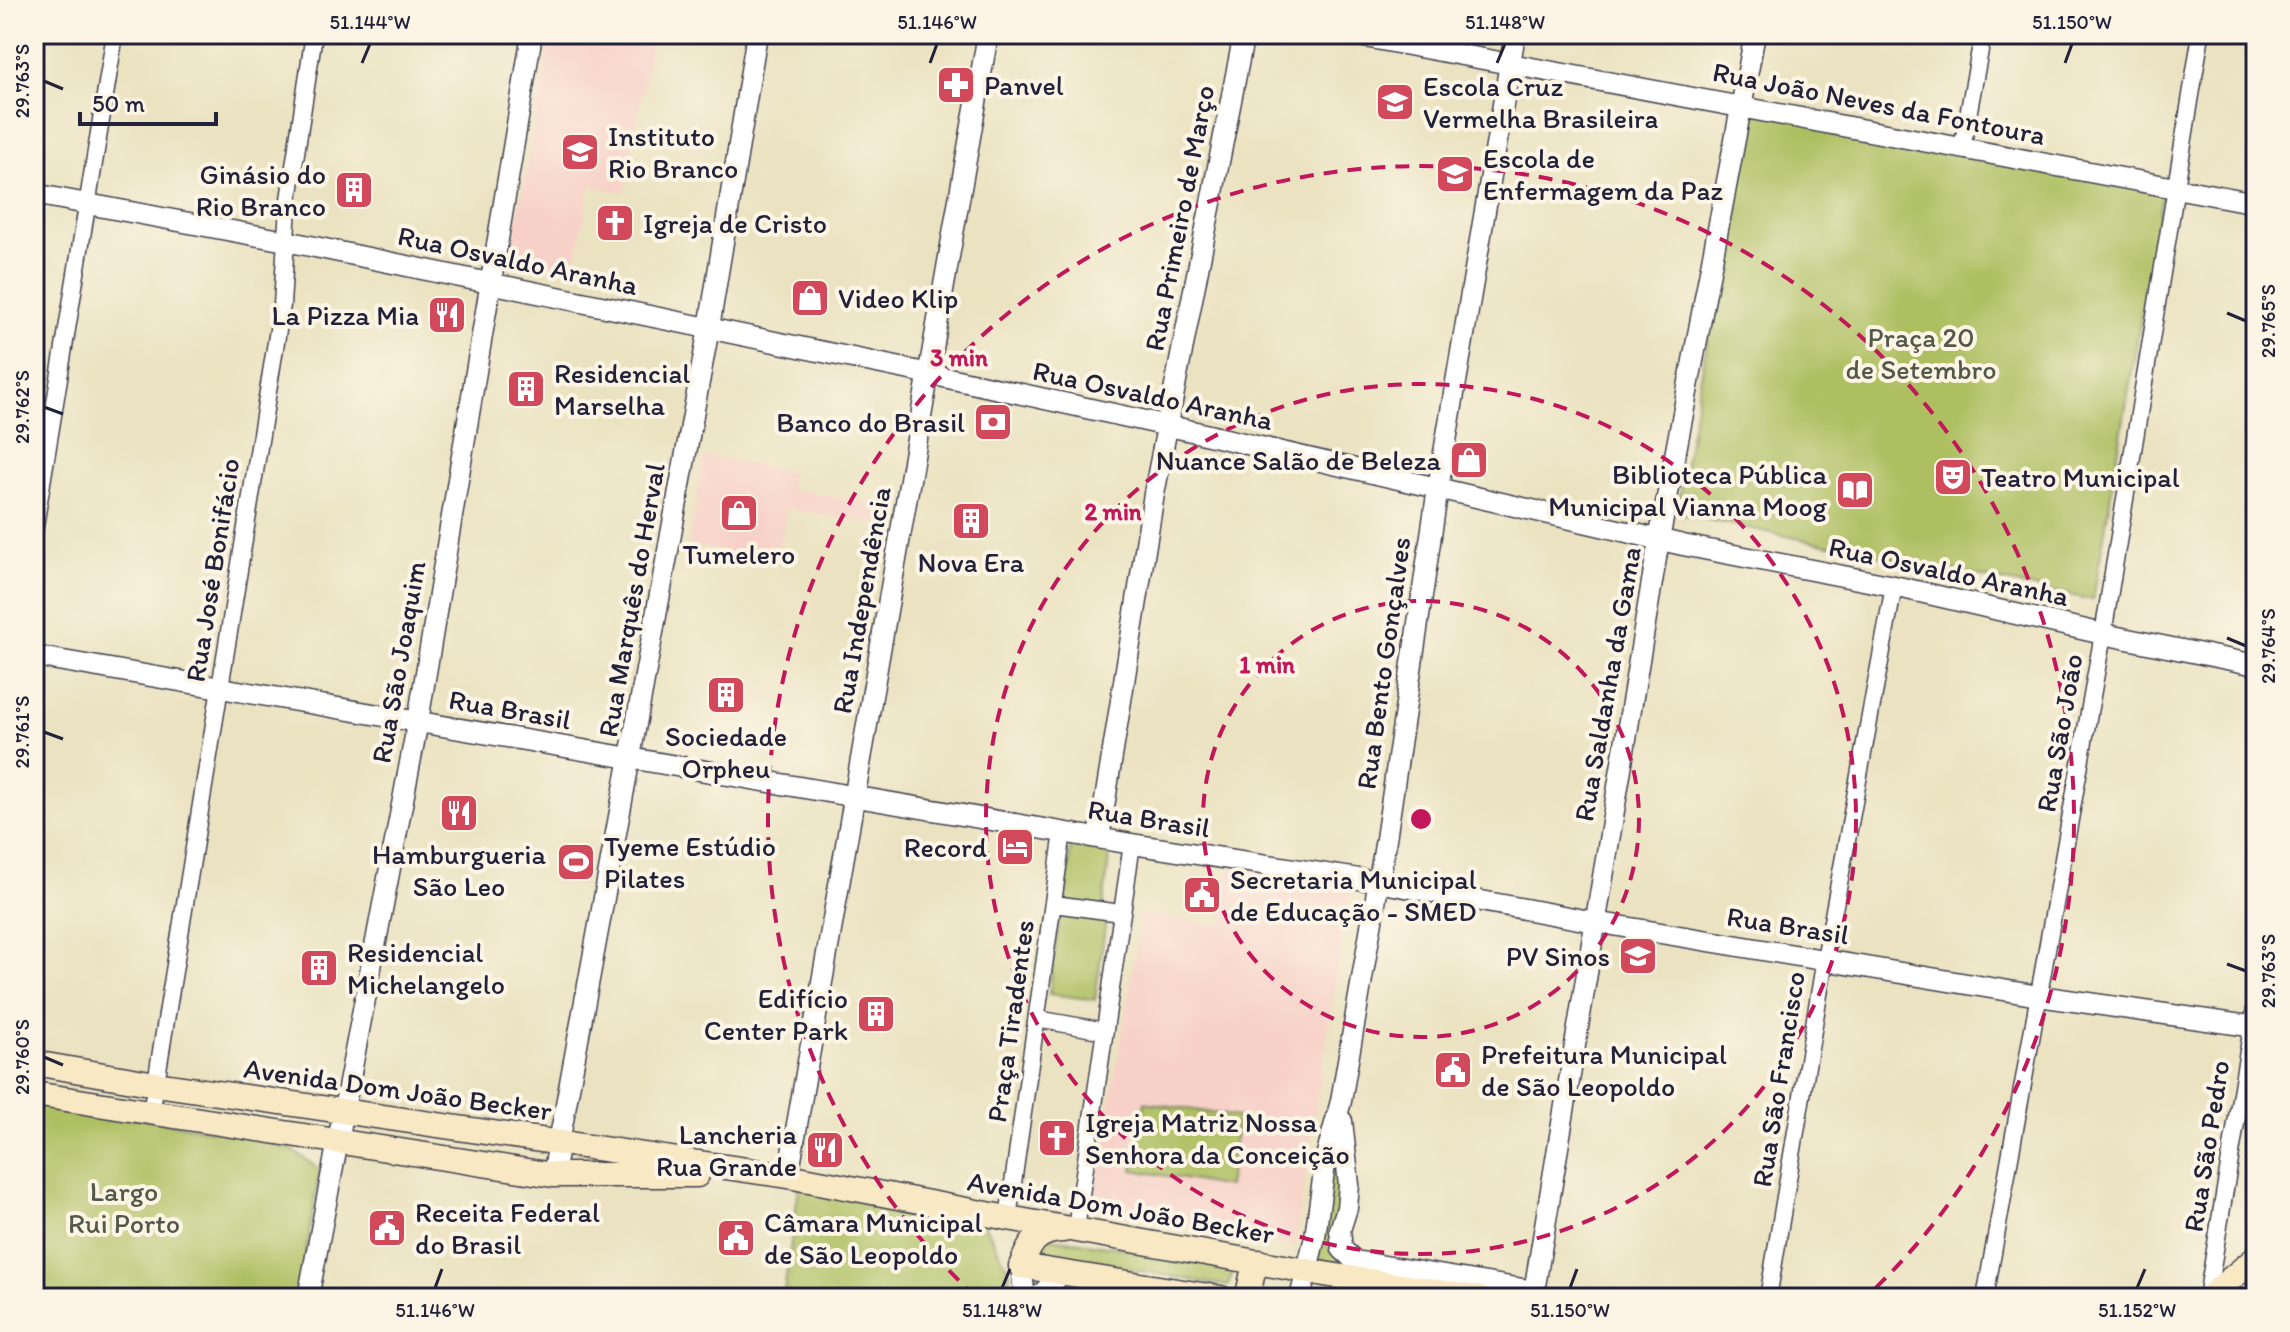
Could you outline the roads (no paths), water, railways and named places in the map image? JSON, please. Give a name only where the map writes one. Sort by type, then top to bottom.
[{"type":"main road","name":"Avenida Dom João Becker","points":[[34,1063],[156,1084],[788,1176],[1444,1295],[1487,1291]]},
{"type":"main road","name":"Avenida Dom João Becker","points":[[34,1094],[553,1175],[684,1176],[754,1171]]},
{"type":"main road","points":[[1008,1218],[1021,1266]]},
{"type":"main road","points":[[1021,1266],[1033,1239],[1043,1232],[1076,1229]]},
{"type":"main road","points":[[2208,1298],[2256,1258]]},
{"type":"main road","points":[[1255,1298],[1249,1290],[1250,1281],[1260,1262]]},
{"type":"main road","points":[[1021,1266],[1221,1298]]},
{"type":"main road","points":[[2225,1298],[2256,1267]]},
{"type":"main road","points":[[1405,1269],[1444,1295]]},
{"type":"main road","points":[[1345,1277],[1384,1298]]},
{"type":"street","points":[[34,532],[115,34]]},
{"type":"street","name":"Rua José Bonifácio","points":[[151,1113],[282,305],[288,206],[314,34]]},
{"type":"street","name":"Rua São Joaquim","points":[[308,1298],[418,721],[532,34]]},
{"type":"street","name":"Rua Marquês do Herval","points":[[553,1175],[709,328],[757,34]]},
{"type":"street","name":"Rua Independência","points":[[788,1176],[988,34]]},
{"type":"street","name":"Rua Primeiro de Março","points":[[1099,838],[1167,427],[1244,34]]},
{"type":"street","name":"Rua João Neves da Fontoura","points":[[1349,34],[2256,203]]},
{"type":"street","name":"Rua Bento Gonçalves","points":[[1300,1298],[1309,1271],[1326,1157],[1341,1101],[1438,488],[1515,34]]},
{"type":"street","name":"Rua Saldanha da Gama","points":[[1534,1294],[1659,540],[1755,34]]},
{"type":"street","points":[[1962,148],[1983,34]]},
{"type":"street","name":"Rua São João","points":[[1985,1298],[2103,634],[2201,34]]},
{"type":"street","name":"Rua Osvaldo Aranha","points":[[34,194],[286,241],[930,374],[1659,540],[1894,586],[2256,665]]},
{"type":"street","name":"Rua São Francisco","points":[[1768,1298],[1825,959],[1894,586]]},
{"type":"street","name":"Rua Brasil","points":[[34,656],[1132,844],[1378,882],[1595,922],[2039,996],[2254,1026]]},
{"type":"street","name":"Praça Tiradentes","points":[[1008,1218],[1063,832]]},
{"type":"street","points":[[1076,1229],[1132,844]]},
{"type":"street","points":[[1054,904],[1121,913]]},
{"type":"street","name":"Rua São Pedro","points":[[2208,1298],[2256,1003]]},
{"type":"street","points":[[1037,1019],[1105,1031]]},
{"type":"street","points":[[1341,1101],[1342,1138],[1349,1185],[1347,1208],[1340,1230],[1342,1249],[1355,1261],[1405,1269],[1487,1291],[1534,1294]]},
{"type":"street","points":[[1487,1291],[1516,1279],[1539,1260]]},
{"type":"street","points":[[1021,1266],[1025,1298]]},
{"type":"street","points":[[1038,1298],[1063,1272]]},
{"type":"place","name":"Panvel","points":[[956,85]]},
{"type":"place","name":"Escola Cruz Vermelha Brasileira","points":[[1395,102]]},
{"type":"place","name":"Instituto Rio Branco","points":[[580,152]]},
{"type":"place","name":"Escola de Enfermagem da Paz","points":[[1455,174]]},
{"type":"place","name":"Ginásio do Rio Branco","points":[[354,190]]},
{"type":"place","name":"Igreja de Cristo","points":[[615,223]]},
{"type":"place","name":"Video Klip","points":[[810,298]]},
{"type":"place","name":"La Pizza Mia","points":[[447,315]]},
{"type":"place","name":"Residencial Marselha","points":[[526,389]]},
{"type":"place","name":"Banco do Brasil","points":[[993,422]]},
{"type":"place","name":"Nuance Salão de Beleza","points":[[1469,460]]},
{"type":"place","name":"Teatro Municipal","points":[[1953,477]]},
{"type":"place","name":"Biblioteca Pública Municipal Vianna Moog","points":[[1855,490]]},
{"type":"place","name":"Tumelero","points":[[739,513]]},
{"type":"place","name":"Nova Era","points":[[971,521]]},
{"type":"place","name":"Sociedade Orpheu","points":[[726,695]]},
{"type":"place","name":"Hamburgueria São Leo","points":[[459,813]]},
{"type":"place","name":"Record","points":[[1015,847]]},
{"type":"place","name":"Tyeme Estúdio Pilates","points":[[576,862]]},
{"type":"place","name":"Secretaria Municipal de Educação - SMED","points":[[1202,895]]},
{"type":"place","name":"PV Sinos","points":[[1638,956]]},
{"type":"place","name":"Residencial Michelangelo","points":[[319,968]]},
{"type":"place","name":"Edifício Center Park","points":[[876,1014]]},
{"type":"place","name":"Prefeitura Municipal de São Leopoldo","points":[[1453,1070]]},
{"type":"place","name":"Igreja Matriz Nossa Senhora da Conceição","points":[[1057,1138]]},
{"type":"place","name":"Lancheria Rua Grande","points":[[825,1150]]},
{"type":"place","name":"Receita Federal do Brasil","points":[[387,1228]]},
{"type":"place","name":"Câmara Municipal de São Leopoldo","points":[[736,1238]]},
{"type":"park label","name":"Praça 20 de Setembro","points":[[1921,353]]},
{"type":"park label","name":"Largo Rui Porto","points":[[124,1207]]}]
